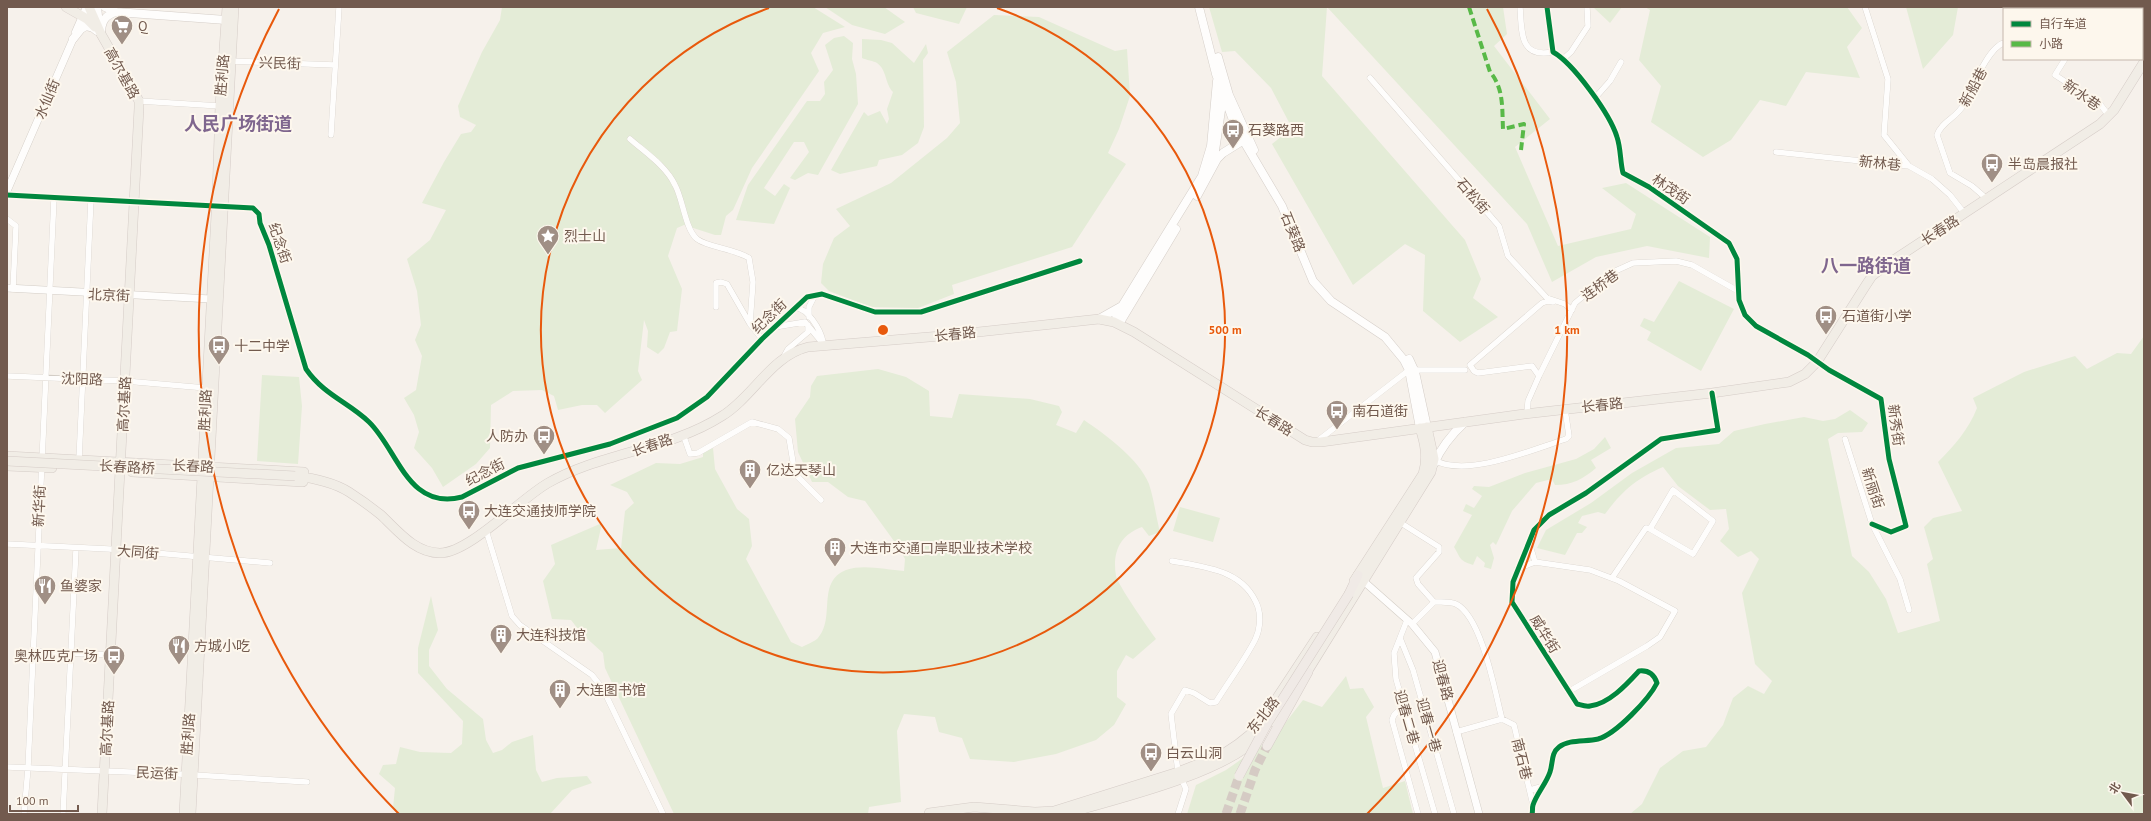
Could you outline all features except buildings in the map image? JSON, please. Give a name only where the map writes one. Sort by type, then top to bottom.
[{"type":"highway","points":[[1239,776],[1268,722],[1349,594],[1361,578]]},
{"type":"highway","points":[[1267,746],[1308,672]]},
{"type":"main road","points":[[66,7],[81,12],[101,34]]},
{"type":"main road","name":"水仙街","points":[[73,39],[81,12],[88,7]]},
{"type":"main road","name":"高尔基路","points":[[88,7],[101,34],[139,101],[102,814]]},
{"type":"main road","points":[[97,7],[101,34]]},
{"type":"main road","points":[[105,7],[116,12]]},
{"type":"main road","name":"胜利路","points":[[206,466],[206,388],[211,299],[220,207],[220,106],[228,61],[226,7]]},
{"type":"main road","name":"胜利路","points":[[191,814],[190,775],[200,556],[228,61],[234,7]]},
{"type":"main road","name":"石葵路","points":[[1198,7],[1220,76],[1243,136]]},
{"type":"main road","name":"石葵路","points":[[1204,7],[1224,94],[1243,136],[1282,206],[1310,274],[1318,288],[1331,301],[1385,337],[1404,360],[1412,371],[1423,428]]},
{"type":"main road","points":[[101,34],[101,26],[104,18],[109,13],[132,10],[226,20]]},
{"type":"main road","points":[[73,39],[81,29],[86,26],[93,28],[101,34]]},
{"type":"main road","name":"长春路","points":[[7,466],[206,466],[294,470],[318,474],[352,489],[369,506],[414,545],[431,552],[440,553],[454,551],[486,530],[529,496],[562,476],[683,434],[710,423],[724,415],[782,360],[796,350],[824,344],[1099,319],[1118,321],[1312,442],[1361,438],[1465,422],[1565,409],[1712,393],[1789,382],[1805,374],[1817,362],[1872,276],[1889,263],[2100,124],[2119,104],[2144,62]]},
{"type":"main road","points":[[1118,321],[1122,306],[1202,176],[1211,146],[1217,86],[1220,76]]},
{"type":"main road","points":[[1118,321],[1208,178],[1212,167],[1219,131],[1224,94]]},
{"type":"main road","points":[[1219,131],[1223,126],[1229,126],[1243,136]]},
{"type":"main road","points":[[1216,146],[1222,148],[1243,136]]},
{"type":"main road","points":[[1212,167],[1223,153],[1243,136]]},
{"type":"main road","points":[[1099,319],[1122,306]]},
{"type":"main road","points":[[1431,472],[1451,436],[1465,422]]},
{"type":"main road","name":"东北路","points":[[1065,814],[1180,775],[1222,754],[1253,732],[1401,522],[1431,472],[1434,459],[1423,428]]},
{"type":"main road","name":"东北路","points":[[929,813],[974,807],[1012,812],[1054,811],[1218,764],[1244,750],[1280,711],[1308,672],[1361,578],[1423,474],[1426,462],[1423,428]]},
{"type":"main road","name":"长春路","points":[[7,456],[79,460],[120,467],[205,476],[316,483],[337,490],[369,506]]},
{"type":"main road","name":"长春路桥","points":[[7,461],[295,476]]},
{"type":"main road","name":"长春路","points":[[295,476],[330,483],[348,491],[369,506]]},
{"type":"main road","name":"胜利路","points":[[184,814],[190,775]]},
{"type":"street","points":[[331,135],[339,7]]},
{"type":"street","points":[[1520,7],[1523,41],[1528,48],[1544,54],[1553,52],[1547,7]]},
{"type":"street","points":[[1563,59],[1571,52],[1588,26],[1587,7]]},
{"type":"street","points":[[1865,7],[1888,79],[1884,135],[1909,166]]},
{"type":"street","name":"水仙街","points":[[7,191],[73,39]]},
{"type":"street","name":"新船巷","points":[[1987,199],[1972,186],[1950,173],[1937,135],[1940,126],[1960,112],[1992,50],[2002,44]]},
{"type":"street","name":"林茂街","points":[[1553,52],[1563,59],[1608,115],[1617,136],[1623,173],[1649,187],[1729,243],[1737,259],[1739,300],[1745,315],[1756,326],[1817,362]]},
{"type":"street","name":"新水巷","points":[[2064,60],[2055,75],[2100,104],[2108,116]]},
{"type":"street","name":"兴民街","points":[[228,61],[335,65]]},
{"type":"street","points":[[1595,98],[1610,81],[1621,62]]},
{"type":"street","name":"石松街","points":[[1370,78],[1499,226],[1508,256],[1548,298],[1557,303],[1565,304],[1572,310]]},
{"type":"street","points":[[139,101],[220,106]]},
{"type":"street","points":[[630,139],[667,172],[676,185],[691,230],[697,239],[749,258],[753,282],[750,324]]},
{"type":"street","name":"新林巷","points":[[1776,152],[1909,166],[1932,179],[1950,196],[1965,214]]},
{"type":"street","name":"纪念街","points":[[7,195],[253,208],[259,214],[260,223],[269,245],[306,370],[315,383],[370,423],[407,478],[432,496],[453,499],[462,497],[518,468],[610,444],[677,418],[708,397],[762,339],[807,297],[815,294]]},
{"type":"street","name":"新华街","points":[[24,814],[28,768],[54,198]]},
{"type":"street","points":[[79,460],[91,199]]},
{"type":"street","points":[[7,219],[16,226],[10,289]]},
{"type":"street","points":[[809,318],[808,306],[815,294],[822,294],[875,312],[922,312],[1080,261]]},
{"type":"street","name":"连桥巷","points":[[1527,414],[1528,401],[1575,303],[1611,273],[1633,264],[1676,261],[1692,265],[1738,291]]},
{"type":"street","points":[[716,307],[716,283],[721,282],[727,284],[750,324],[762,339]]},
{"type":"street","name":"北京街","points":[[10,289],[211,299]]},
{"type":"street","points":[[1539,376],[1532,366],[1478,373],[1474,371],[1470,365],[1542,304],[1548,301],[1557,303]]},
{"type":"street","points":[[795,308],[800,308],[809,318],[820,332],[824,344]]},
{"type":"street","points":[[775,327],[802,321],[808,325],[824,344]]},
{"type":"street","points":[[782,360],[788,349],[808,332],[808,325]]},
{"type":"street","name":"新秀街","points":[[1817,362],[1880,399],[1889,459],[1906,526],[1891,532],[1872,524]]},
{"type":"street","points":[[1320,439],[1412,371],[1465,370]]},
{"type":"street","name":"沈阳路","points":[[7,376],[125,381],[206,388]]},
{"type":"street","name":"威华街","points":[[1532,814],[1533,805],[1544,786],[1550,772],[1554,753],[1558,748],[1563,744],[1599,739],[1615,730],[1652,693],[1657,683],[1655,677],[1646,670],[1639,671],[1625,686],[1603,701],[1590,706],[1577,704],[1512,602],[1513,582],[1517,569],[1534,530],[1549,515],[1586,493],[1661,439],[1718,430],[1712,393]]},
{"type":"street","points":[[1436,461],[1446,466],[1477,466],[1566,439],[1569,436],[1565,409]]},
{"type":"street","points":[[683,434],[690,454],[698,453],[752,422],[778,429],[789,438],[795,474],[821,500]]},
{"type":"street","name":"新丽街","points":[[1845,439],[1872,524],[1900,579],[1909,610]]},
{"type":"street","points":[[1612,578],[1646,528],[1693,554],[1713,521],[1673,490],[1650,529]]},
{"type":"street","points":[[1401,522],[1439,548],[1439,552],[1416,578],[1418,584],[1434,602],[1455,604],[1469,616],[1479,636],[1502,719],[1456,732]]},
{"type":"street","points":[[486,530],[512,616],[520,625],[592,675],[604,689],[662,814]]},
{"type":"street","points":[[1529,542],[1535,562]]},
{"type":"street","name":"大同街","points":[[7,544],[200,556],[270,563]]},
{"type":"street","points":[[63,814],[76,549]]},
{"type":"street","points":[[1172,561],[1217,569],[1244,584],[1254,597],[1259,610],[1260,625],[1256,639],[1216,702],[1210,703],[1194,693],[1185,690],[1171,714],[1180,775],[1186,789],[1178,814]]},
{"type":"street","points":[[1517,569],[1535,562],[1590,570],[1612,578],[1675,611],[1660,637],[1654,642],[1568,692]]},
{"type":"street","name":"迎春路","points":[[1361,578],[1410,622],[1435,652],[1479,814]]},
{"type":"street","points":[[1410,622],[1434,602]]},
{"type":"street","name":"迎春二巷","points":[[1410,622],[1400,638],[1394,653],[1394,667],[1403,706],[1435,814]]},
{"type":"street","name":"迎春一巷","points":[[1400,638],[1413,670],[1454,814]]},
{"type":"street","points":[[33,651],[111,655]]},
{"type":"street","points":[[1403,706],[1394,715],[1392,720],[1418,814]]},
{"type":"street","name":"南石巷","points":[[1502,719],[1514,725],[1533,805]]},
{"type":"street","name":"民运街","points":[[7,767],[307,782]]},
{"type":"street","points":[[1530,790],[1544,786]]},
{"type":"green space","points":[[502,7],[759,7],[760,9],[766,7],[813,7],[845,27],[823,33],[811,53],[819,71],[752,168],[733,210],[726,216],[721,235],[715,235],[684,225],[677,228],[668,256],[682,289],[677,331],[670,332],[664,348],[658,354],[647,347],[648,331],[644,320],[638,371],[642,380],[605,413],[597,405],[582,405],[558,410],[554,396],[542,390],[513,391],[491,405],[490,448],[476,464],[443,487],[432,468],[414,448],[419,432],[414,415],[404,398],[416,390],[422,356],[415,340],[421,325],[417,291],[407,259],[430,240],[446,210],[422,203],[461,134],[471,132],[476,125],[460,117],[458,106],[482,52],[500,20]]},
{"type":"green space","points":[[825,7],[884,7],[905,22],[885,34],[852,25]]},
{"type":"green space","points":[[913,7],[967,7],[959,24],[916,13]]},
{"type":"green space","points":[[1209,7],[1327,7],[1322,76],[1465,240],[1481,279],[1473,298],[1498,317],[1460,342],[1423,311],[1425,255],[1405,244],[1353,285],[1272,144],[1292,128],[1271,88],[1235,51],[1222,52]]},
{"type":"green space","points":[[1327,7],[1503,7],[1507,34],[1494,46],[1550,119],[1515,147],[1558,246],[1631,229],[1636,214],[1602,188],[1626,183],[1710,237],[1709,258],[1647,246],[1596,257],[1552,282],[1527,224]]},
{"type":"green space","points":[[1593,7],[1622,7],[1610,23]]},
{"type":"green space","points":[[1645,7],[1847,7],[1862,28],[1847,47],[1860,78],[1806,72],[1786,106],[1760,100],[1731,140],[1703,157],[1651,122],[1661,86],[1639,60],[1650,10]]},
{"type":"green space","points":[[1906,7],[1958,7],[1953,35],[1923,69]]},
{"type":"green space","points":[[994,15],[1039,17],[1115,51],[1127,49],[1130,96],[1119,129],[1108,153],[1126,164],[1072,247],[952,285],[954,294],[918,308],[871,307],[829,291],[821,283],[823,264],[834,238],[850,226],[836,209],[891,183],[947,138],[960,123],[956,82],[947,52]]},
{"type":"green space","points":[[844,36],[853,43],[852,59],[856,74],[858,104],[818,175],[808,173],[795,180],[790,178],[809,152],[804,142],[794,142],[764,188],[775,196],[784,184],[790,188],[774,224],[736,220],[748,185],[807,101],[820,101],[825,94],[824,82],[833,70],[825,45],[834,38]]},
{"type":"green space","points":[[862,39],[881,40],[892,43],[914,63],[926,44],[928,53],[923,60],[924,127],[918,143],[902,155],[879,160],[877,166],[840,174],[831,170],[864,112],[868,116],[880,111],[887,124],[889,119],[887,109],[893,92],[890,89],[883,69],[876,62],[862,58]]},
{"type":"green space","points":[[1679,281],[1734,309],[1701,371],[1647,340],[1651,332],[1640,326],[1644,318],[1654,322]]},
{"type":"green space","points":[[2144,336],[2144,814],[1630,814],[1642,804],[1660,768],[1683,751],[1706,747],[1723,725],[1733,698],[1748,686],[1764,694],[1772,681],[1755,664],[1742,593],[1759,559],[1751,551],[1738,557],[1720,541],[1729,529],[1726,509],[1710,510],[1678,486],[1663,467],[1645,476],[1631,486],[1618,498],[1605,514],[1598,512],[1582,516],[1578,523],[1587,527],[1582,533],[1577,533],[1565,555],[1537,548],[1546,530],[1591,503],[1632,473],[1676,448],[1719,444],[1734,431],[1765,424],[1804,417],[1823,421],[1835,419],[1850,410],[1868,423],[1862,432],[1838,433],[1828,439],[1852,556],[1869,572],[1886,599],[1898,633],[1940,621],[1927,564],[1933,559],[1924,527],[1933,518],[1962,511],[1938,462],[1955,443],[1974,416],[1977,408],[1973,398],[2024,372],[2075,356],[2087,369],[2117,353],[2131,354]]},
{"type":"green space","points":[[878,369],[906,377],[929,391],[930,416],[952,418],[959,394],[1030,399],[1059,406],[1062,412],[1056,425],[1076,433],[1084,420],[1121,448],[1138,466],[1149,484],[1160,532],[1149,536],[1142,527],[1134,530],[1123,540],[1119,546],[1115,559],[1116,576],[1127,597],[1156,639],[1133,659],[1126,655],[1117,671],[1117,697],[1126,704],[1114,725],[1096,740],[1056,754],[1014,762],[970,759],[962,738],[939,732],[935,717],[904,714],[897,731],[901,802],[869,807],[868,814],[674,814],[605,668],[603,653],[582,634],[571,620],[552,619],[543,581],[555,564],[551,545],[602,523],[596,550],[621,548],[625,511],[634,503],[627,492],[610,485],[656,463],[680,464],[703,457],[703,452],[713,448],[715,469],[737,509],[749,519],[752,546],[746,559],[791,642],[802,647],[812,642],[818,638],[823,630],[826,621],[829,592],[832,583],[837,576],[846,570],[860,567],[904,571],[905,559],[899,548],[865,501],[848,497],[828,482],[812,482],[798,452],[795,419],[810,397],[811,386],[817,376]]},
{"type":"green space","points":[[262,375],[299,377],[302,406],[298,464],[257,461]]},
{"type":"green space","points":[[1605,437],[1611,448],[1591,460],[1596,468],[1577,481],[1555,485],[1552,479],[1536,483],[1512,511],[1496,545],[1493,542],[1490,545],[1494,558],[1491,569],[1484,567],[1485,563],[1477,556],[1473,565],[1460,558],[1454,547],[1472,515],[1463,511],[1466,504],[1474,508],[1482,496],[1472,489],[1474,486],[1489,487],[1525,473],[1576,459],[1594,449]]},
{"type":"green space","points":[[1180,507],[1220,518],[1213,542],[1173,531]]},
{"type":"green space","points":[[431,596],[438,630],[429,650],[429,666],[447,689],[483,719],[486,740],[493,753],[502,750],[512,742],[533,735],[536,770],[542,782],[557,778],[587,776],[592,783],[572,790],[550,814],[397,814],[393,808],[395,788],[379,774],[383,765],[396,764],[400,747],[420,752],[451,753],[462,744],[463,721],[418,673],[418,648]]},
{"type":"green space","points":[[1346,676],[1350,689],[1363,688],[1374,707],[1366,717],[1383,788],[1405,781],[1413,814],[1187,814],[1196,785],[1226,770],[1276,735],[1303,700],[1322,707]]},
{"type":"tunnel","points":[[1240,814],[1255,770],[1267,746]]},
{"type":"tunnel","points":[[1226,814],[1239,776]]},
{"type":"marked path","points":[[1469,7],[1490,72],[1495,78],[1500,92],[1503,129],[1524,124],[1521,150]]},
{"type":"cycle path","points":[[1547,7],[1553,52],[1561,58],[1580,78],[1590,90],[1607,116],[1617,137],[1623,173],[1649,187],[1729,243],[1737,259],[1739,300],[1745,315],[1756,326],[1881,399],[1889,459],[1906,526],[1891,532],[1872,524]]},
{"type":"cycle path","points":[[7,195],[253,208],[259,214],[260,223],[269,245],[306,369],[328,392],[369,422],[416,487],[429,495],[444,499],[462,497],[518,468],[610,444],[677,418],[707,397],[762,339],[807,297],[822,294],[875,312],[921,312],[1080,261]]},
{"type":"cycle path","points":[[1532,814],[1533,805],[1551,769],[1553,755],[1556,749],[1563,744],[1593,740],[1605,736],[1614,730],[1640,706],[1657,683],[1650,673],[1639,671],[1617,693],[1604,702],[1588,706],[1577,704],[1512,602],[1513,582],[1534,530],[1549,515],[1586,493],[1661,439],[1718,430],[1712,393]]},
{"type":"place","name":"Q","points":[[122,46]]},
{"type":"place","name":"石葵路西","points":[[1233,150]]},
{"type":"place","name":"半岛晨报社","points":[[1992,184]]},
{"type":"place","name":"烈士山","points":[[548,256]]},
{"type":"place","name":"石道街小学","points":[[1826,336]]},
{"type":"place","name":"十二中学","points":[[219,366]]},
{"type":"place","name":"南石道街","points":[[1337,430]]},
{"type":"place","name":"人防办","points":[[544,456]]},
{"type":"place","name":"亿达天琴山","points":[[750,490]]},
{"type":"place","name":"大连交通技师学院","points":[[469,530]]},
{"type":"place","name":"大连市交通口岸职业技术学校","points":[[835,568]]},
{"type":"place","name":"鱼婆家","points":[[45,606]]},
{"type":"place","name":"大连科技馆","points":[[501,654]]},
{"type":"place","name":"方城小吃","points":[[179,666]]},
{"type":"place","name":"奥林匹克广场","points":[[114,676]]},
{"type":"place","name":"大连图书馆","points":[[560,710]]},
{"type":"place","name":"白云山洞","points":[[1151,772]]},
{"type":"district","name":"人民广场街道","points":[[238,124]]},
{"type":"district","name":"八一路街道","points":[[1866,266]]}]
